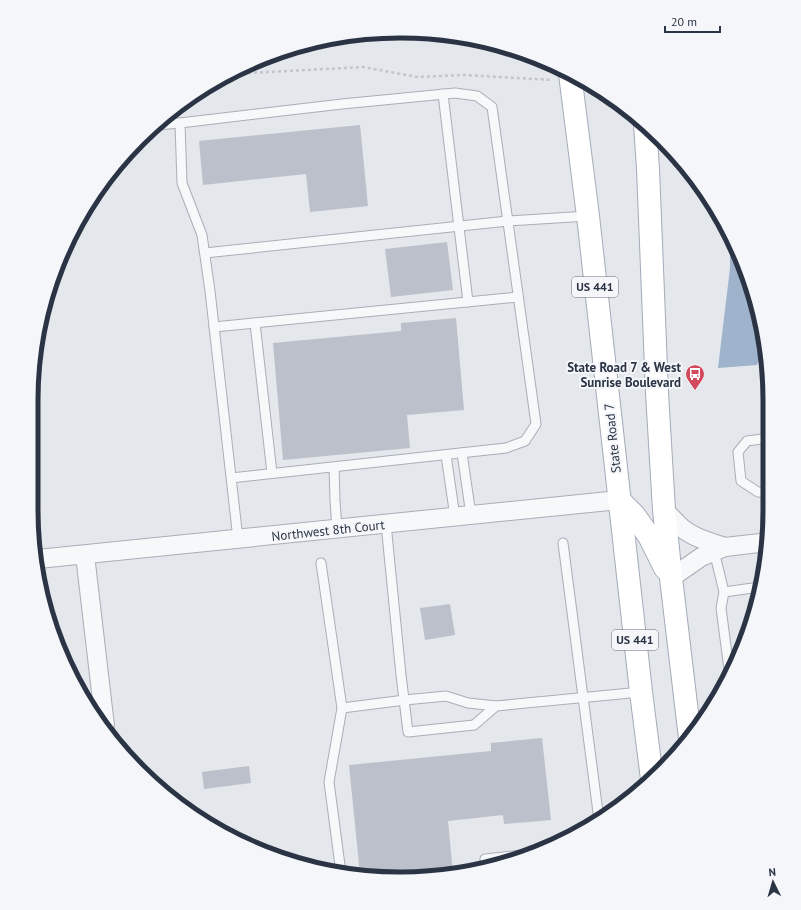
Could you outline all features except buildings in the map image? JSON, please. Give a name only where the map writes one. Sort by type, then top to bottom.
[{"type":"main road","name":"State Road 7","points":[[571,81],[651,772]]},
{"type":"main road","name":"US 441","points":[[645,133],[664,510],[689,729]]},
{"type":"main road","points":[[619,500],[634,515],[649,536],[671,578]]},
{"type":"street","name":"Northwest 8th Court","points":[[41,559],[619,500]]},
{"type":"street","points":[[664,510],[683,529],[720,549]]},
{"type":"street","points":[[671,578],[701,557],[720,549],[761,543]]},
{"type":"street","points":[[85,555],[104,718]]},
{"type":"lane","points":[[166,124],[455,93],[477,96],[492,107],[536,424],[526,441],[506,448],[231,478]]},
{"type":"lane","points":[[443,94],[468,302]]},
{"type":"lane","points":[[180,123],[182,183],[202,235],[238,539]]},
{"type":"lane","points":[[204,253],[508,221],[588,216]]},
{"type":"lane","points":[[214,327],[518,297]]},
{"type":"lane","points":[[255,323],[272,473]]},
{"type":"lane","points":[[763,439],[747,441],[738,452],[741,481],[758,492],[763,492]]},
{"type":"lane","points":[[462,453],[463,516]]},
{"type":"lane","points":[[446,455],[463,516]]},
{"type":"lane","points":[[334,467],[337,529]]},
{"type":"lane","points":[[386,524],[408,732],[474,725],[496,706]]},
{"type":"lane","points":[[564,542],[598,813]]},
{"type":"lane","points":[[720,549],[724,592],[721,608],[728,664]]},
{"type":"lane","points":[[321,563],[342,708],[329,782],[340,867]]},
{"type":"lane","points":[[724,592],[754,588]]},
{"type":"lane","points":[[342,708],[446,696],[468,703],[496,706],[641,692]]},
{"type":"lane","points":[[485,862],[485,859],[504,857]]},
{"type":"path","points":[[244,73],[363,67],[417,77],[464,75],[564,77]]},
{"type":"water","points":[[730,250],[744,284],[751,307],[760,355],[757,365],[718,368],[730,268]]},
{"type":"place","name":"State Road 7 & West Sunrise Boulevard","points":[[695,391]]}]
